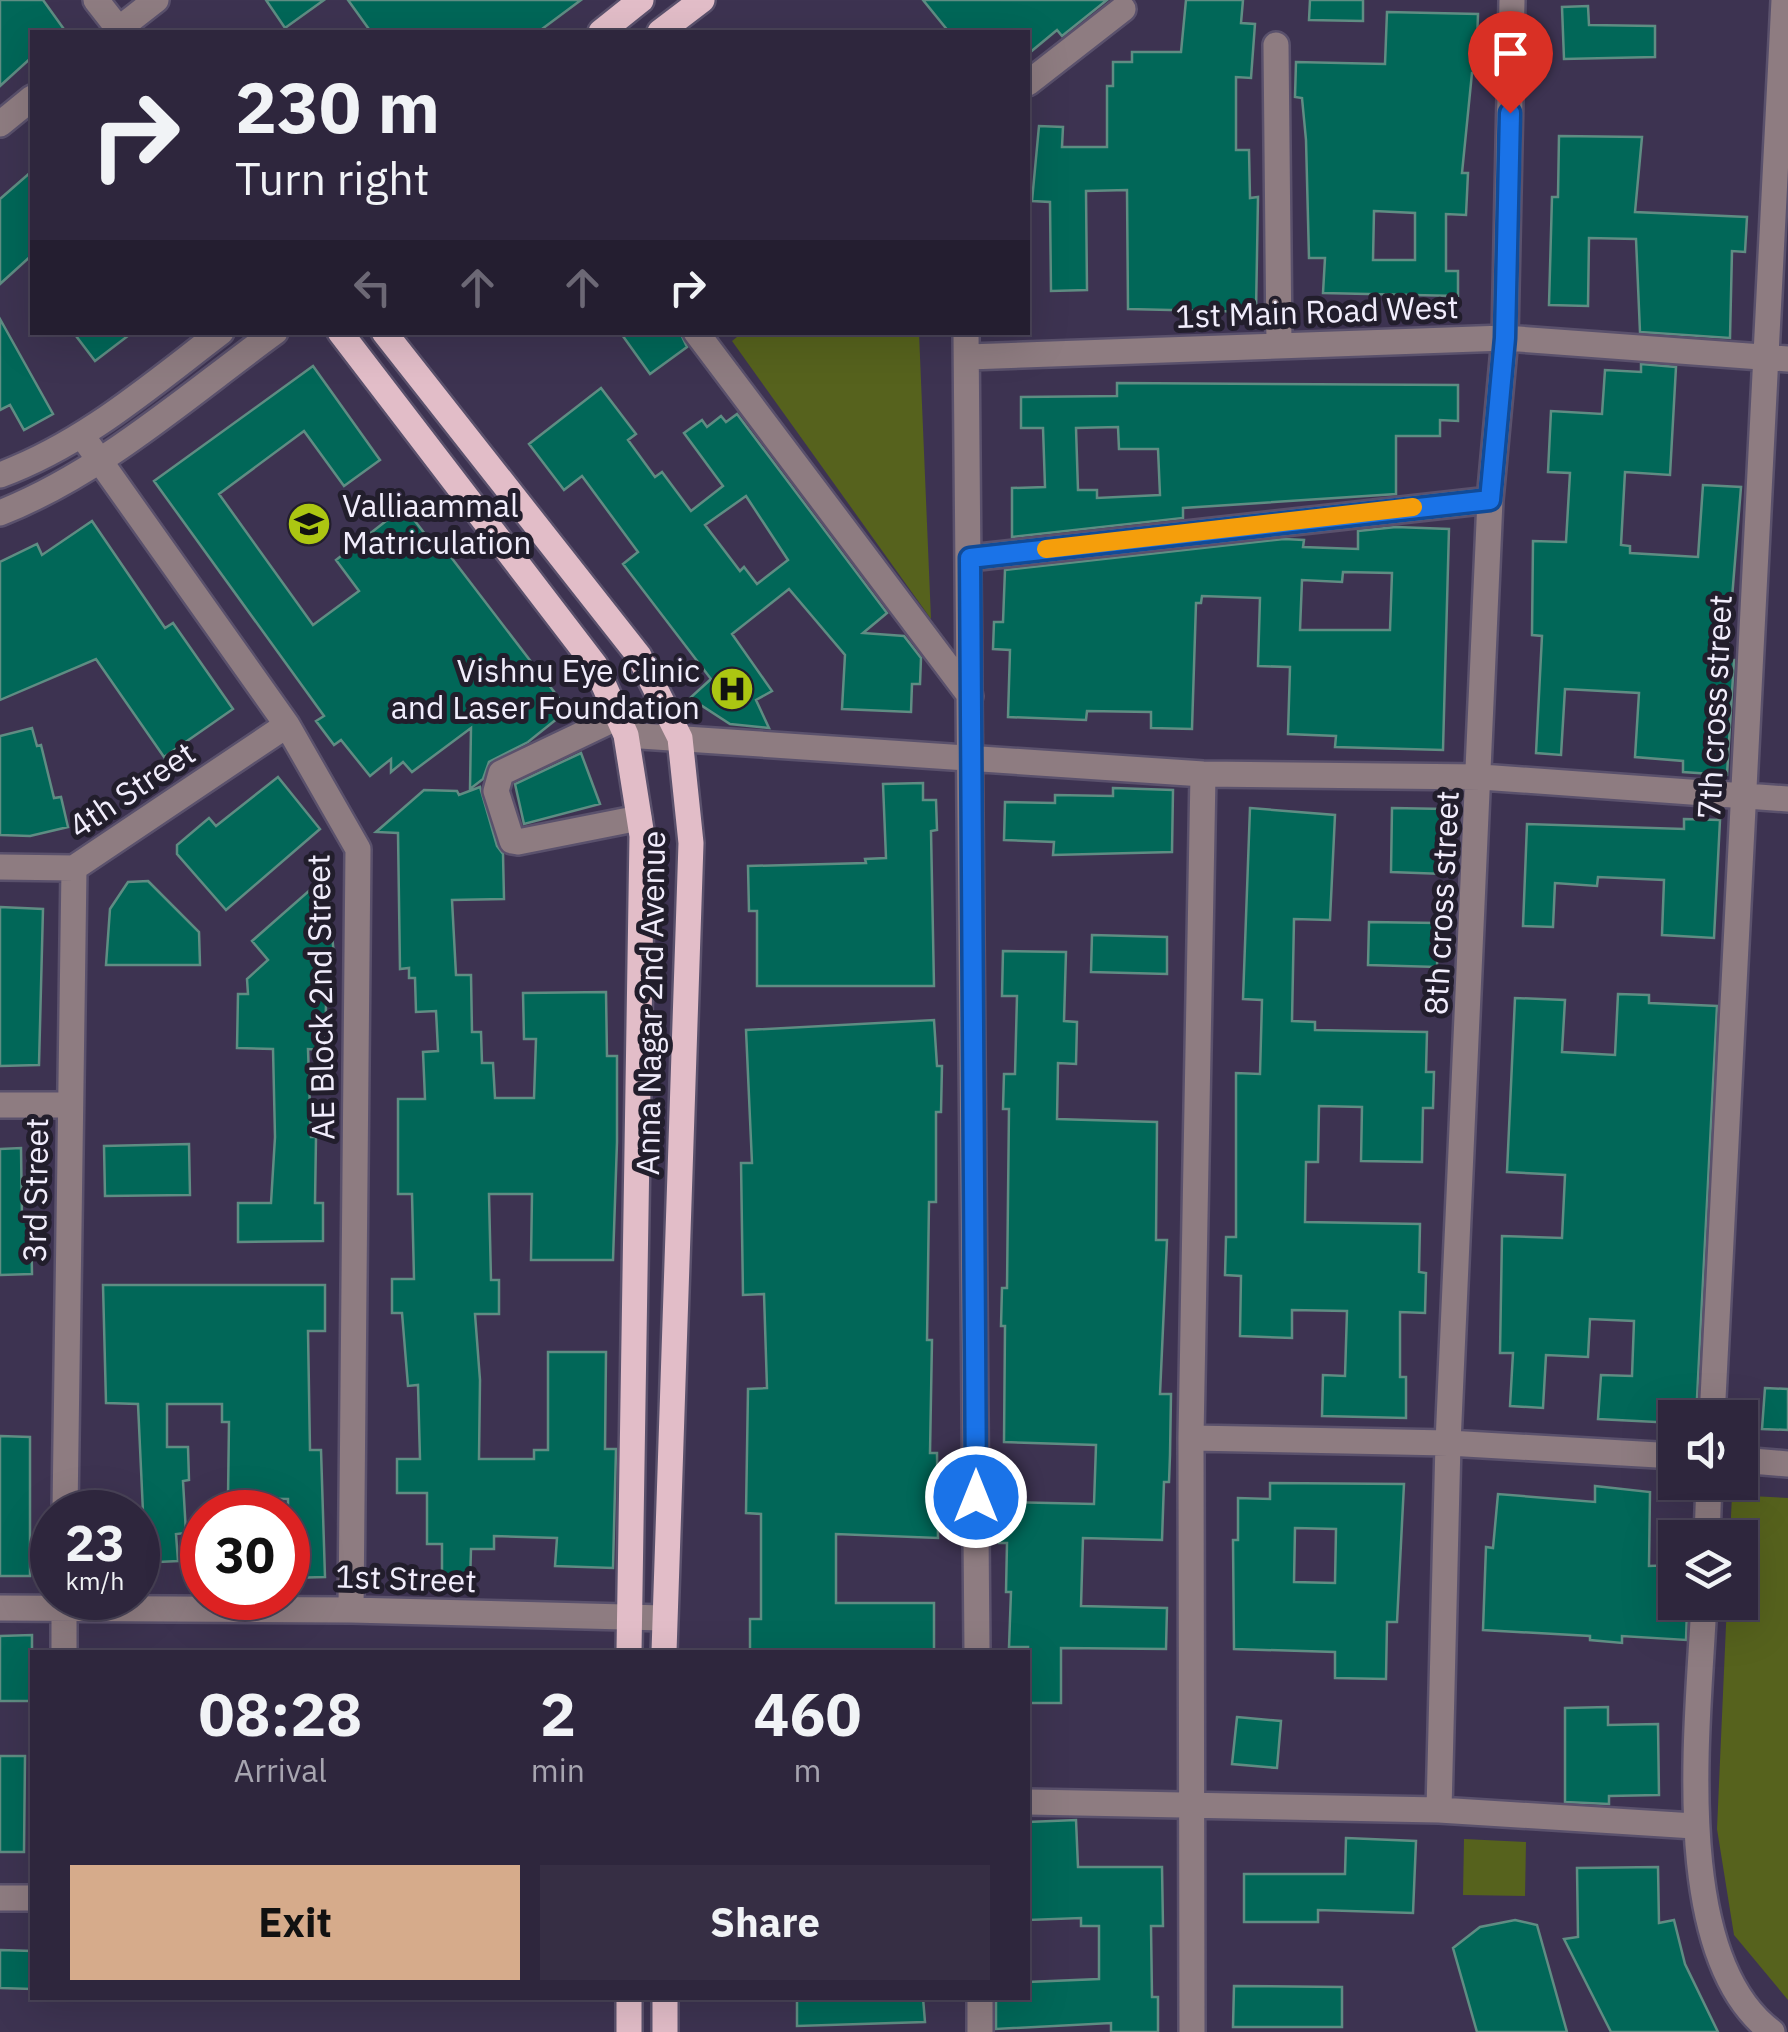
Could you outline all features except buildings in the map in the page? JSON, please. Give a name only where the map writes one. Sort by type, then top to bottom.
[{"type":"main road","points":[[603,30],[641,0]]},
{"type":"main road","points":[[663,30],[702,0]]},
{"type":"main road","name":"Anna Nagar 2nd Avenue","points":[[342,335],[595,665],[622,726],[640,818],[630,1650]]},
{"type":"main road","name":"Anna Nagar 2nd Avenue","points":[[386,335],[639,656],[680,738],[691,843],[664,1650]]},
{"type":"main road","points":[[629,2000],[629,2032]]},
{"type":"main road","points":[[665,2000],[665,2032]]},
{"type":"street","points":[[96,0],[117,30]]},
{"type":"street","points":[[120,30],[156,0]]},
{"type":"street","name":"8th cross street","points":[[1439,1810],[1448,1443],[1481,777],[1490,500],[1505,338],[1512,0]]},
{"type":"street","name":"7th cross street","points":[[1713,1400],[1742,797],[1777,359],[1784,0]]},
{"type":"street","points":[[1030,81],[1123,9]]},
{"type":"street","points":[[1276,45],[1279,344]]},
{"type":"street","points":[[0,124],[30,100]]},
{"type":"street","points":[[0,475],[46,458],[83,437],[217,335]]},
{"type":"street","points":[[0,513],[47,493],[99,460],[271,335]]},
{"type":"street","points":[[698,335],[970,696]]},
{"type":"street","name":"1st Main Road West","points":[[967,345],[1279,344],[1505,338],[1777,359]]},
{"type":"street","points":[[967,345],[977,1650]]},
{"type":"street","name":"AE Block 2nd Street","points":[[83,437],[287,725],[358,850],[351,1610]]},
{"type":"street","points":[[970,558],[1490,500]]},
{"type":"street","name":"4th Street","points":[[0,868],[74,868],[287,725]]},
{"type":"street","points":[[640,818],[518,842],[512,840],[496,791],[501,773],[622,726],[680,738],[1203,774],[1481,777],[1788,799]]},
{"type":"street","points":[[1192,2032],[1188,1804],[1191,1438],[1203,774]]},
{"type":"street","name":"3rd Street","points":[[65,1490],[74,868]]},
{"type":"street","points":[[0,1105],[70,1105]]},
{"type":"street","points":[[1191,1438],[1448,1443],[1658,1455]]},
{"type":"street","points":[[1758,1462],[1788,1464]]},
{"type":"street","name":"1st Street","points":[[160,1605],[664,1618]]},
{"type":"street","name":"1st Street","points":[[0,1608],[30,1606]]},
{"type":"street","points":[[64,1620],[64,1650]]},
{"type":"street","points":[[1703,1620],[1694,1826],[1717,1959],[1772,2032]]},
{"type":"street","points":[[1030,1802],[1439,1810],[1694,1826]]},
{"type":"street","points":[[0,1898],[30,1898]]},
{"type":"street","points":[[980,2000],[980,2032]]},
{"type":"green space","points":[[740,335],[919,335],[931,619],[732,341]]},
{"type":"green space","points":[[1788,1498],[1788,2000],[1734,1935],[1717,1829],[1726,1620],[1758,1620],[1758,1520],[1731,1520],[1732,1500]]},
{"type":"green space","points":[[1464,1839],[1526,1842],[1525,1896],[1463,1895]]},
{"type":"slow traffic","points":[[1046,549],[1413,507]]},
{"type":"place","name":"Valliaammal Matriculation","points":[[309,524]]},
{"type":"place","name":"Vishnu Eye Clinic and Laser Foundation","points":[[732,689]]},
{"type":"route","points":[[976,1497],[970,558],[1306,517],[1490,500],[1505,338],[1510,113]]}]
